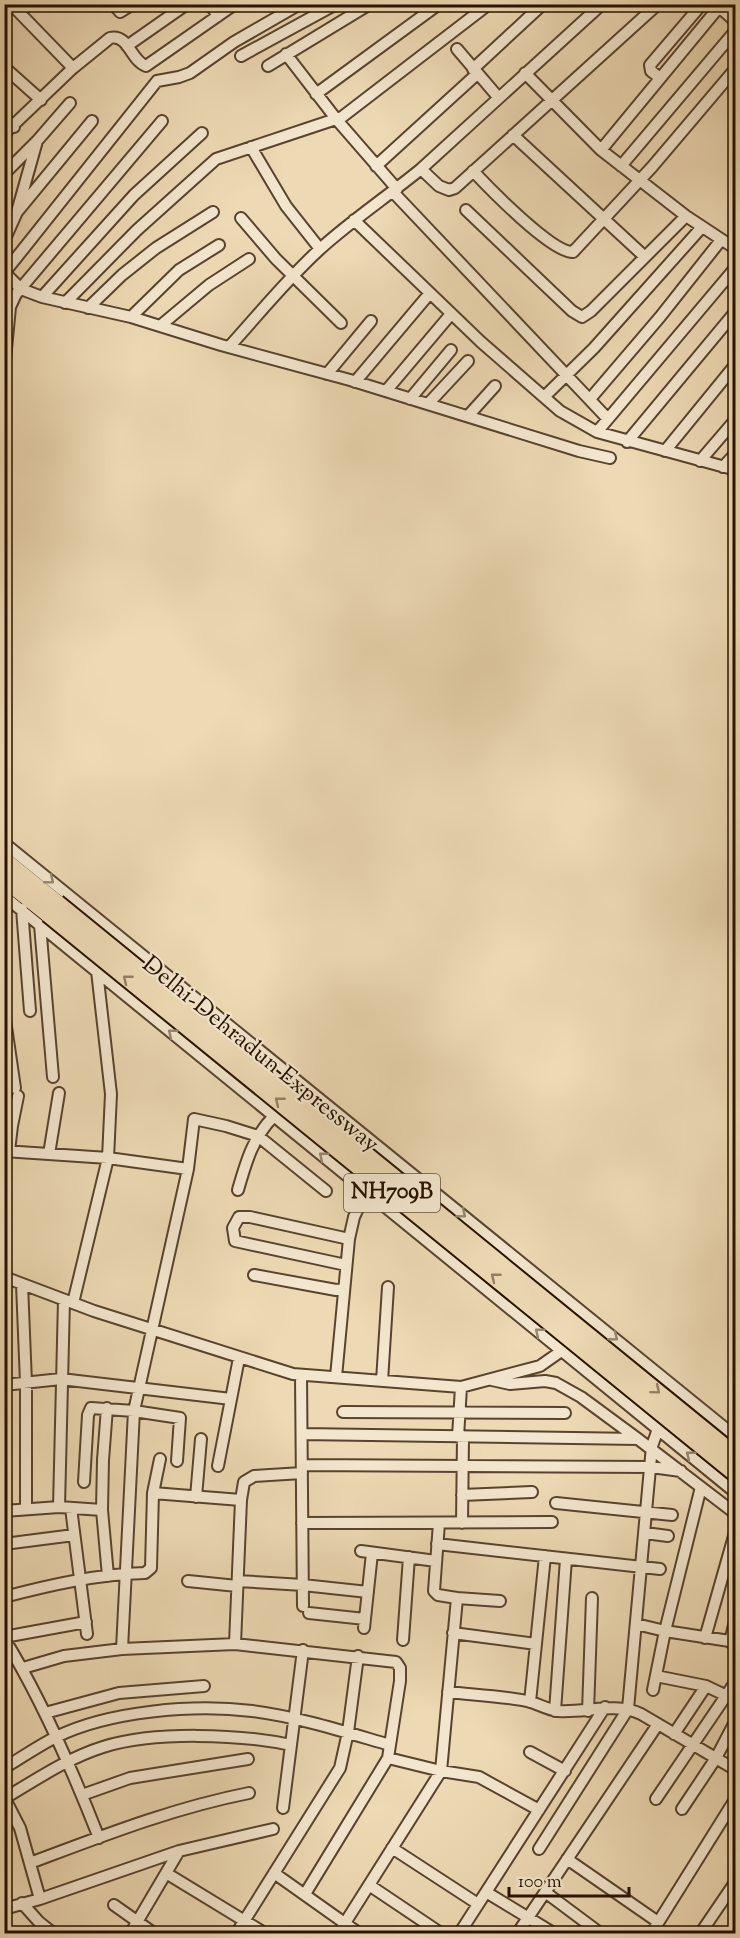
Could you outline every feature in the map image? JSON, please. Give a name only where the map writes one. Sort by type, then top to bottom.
[{"type":"highway","name":"Delhi-Dehradun Expressway","points":[[4,860],[48,914],[735,1474]]},
{"type":"highway","name":"Delhi-Dehradun Expressway","points":[[4,879],[735,1456]]},
{"type":"street","points":[[11,4],[73,68]]},
{"type":"street","points":[[113,4],[120,12],[133,4]]},
{"type":"street","points":[[127,46],[187,4]]},
{"type":"street","points":[[210,4],[218,16]]},
{"type":"street","points":[[4,134],[14,127],[73,68],[110,38],[119,37],[140,63],[146,66],[235,4]]},
{"type":"street","points":[[300,4],[234,42],[190,73],[157,81],[4,272],[21,290],[42,297],[131,317],[386,391],[579,451],[610,458]]},
{"type":"street","points":[[241,56],[336,4]]},
{"type":"street","points":[[268,66],[370,4]]},
{"type":"street","points":[[316,94],[439,4]]},
{"type":"street","points":[[65,303],[137,230],[208,166],[222,157],[337,120],[489,4]]},
{"type":"street","points":[[376,166],[543,4]]},
{"type":"street","points":[[229,347],[292,276],[320,249],[354,220],[395,191],[602,4]]},
{"type":"street","points":[[421,168],[439,186],[450,190],[454,188],[658,4]]},
{"type":"street","points":[[660,78],[651,71],[650,65],[702,4]]},
{"type":"street","points":[[601,150],[717,6],[735,22]]},
{"type":"street","points":[[621,166],[735,30]]},
{"type":"street","points":[[457,49],[498,97]]},
{"type":"street","points":[[286,54],[395,191],[607,418]]},
{"type":"street","points":[[4,67],[41,100]]},
{"type":"street","points":[[473,171],[541,235],[567,252],[573,252],[603,217],[639,181],[735,68]]},
{"type":"street","points":[[525,73],[601,150],[686,216],[735,249]]},
{"type":"street","points":[[4,174],[70,103]]},
{"type":"street","points":[[4,117],[14,127]]},
{"type":"street","points":[[17,212],[92,121]]},
{"type":"street","points":[[4,370],[7,323],[10,307],[16,294],[162,121]]},
{"type":"street","points":[[42,297],[134,195],[202,132]]},
{"type":"street","points":[[513,135],[645,257]]},
{"type":"street","points":[[4,241],[17,212],[37,141]]},
{"type":"street","points":[[251,147],[286,206],[320,249]]},
{"type":"street","points":[[466,210],[572,311],[582,317],[591,311],[686,216]]},
{"type":"street","points":[[88,308],[122,275],[156,248],[213,212]]},
{"type":"street","points":[[241,218],[292,276],[341,323]]},
{"type":"street","points":[[354,220],[451,314],[560,411],[597,432],[735,470]]},
{"type":"street","points":[[544,398],[568,375],[702,227]]},
{"type":"street","points":[[590,399],[722,240]]},
{"type":"street","points":[[131,317],[179,270],[219,245]]},
{"type":"street","points":[[160,326],[209,285],[249,259]]},
{"type":"street","points":[[597,432],[735,267]]},
{"type":"street","points":[[355,382],[430,294]]},
{"type":"street","points":[[627,442],[735,310]]},
{"type":"street","points":[[386,391],[451,314]]},
{"type":"street","points":[[327,374],[371,321]]},
{"type":"street","points":[[410,399],[451,350]]},
{"type":"street","points":[[428,404],[468,361]]},
{"type":"street","points":[[665,451],[735,364]]},
{"type":"street","points":[[468,416],[495,386]]},
{"type":"street","points":[[700,461],[735,418]]},
{"type":"street","points":[[723,467],[735,453]]},
{"type":"street","points":[[4,843],[594,1320],[735,1437]]},
{"type":"street","points":[[6,898],[22,909],[48,914],[97,971],[558,1354],[654,1440],[681,1472],[735,1514]]},
{"type":"street","points":[[22,909],[30,1011]]},
{"type":"street","points":[[48,914],[52,1077]]},
{"type":"street","points":[[58,1507],[61,1379],[68,1302],[108,1158],[111,1094],[97,971]]},
{"type":"street","points":[[4,1013],[16,1092],[7,1151],[108,1158],[188,1169]]},
{"type":"street","points":[[49,1154],[59,1093]]},
{"type":"street","points":[[238,1190],[252,1146],[260,1131],[274,1116]]},
{"type":"street","points":[[122,1649],[134,1411],[188,1169],[195,1119],[260,1131],[326,1191]]},
{"type":"street","points":[[336,1377],[349,1239],[358,1207],[365,1194]]},
{"type":"street","points":[[346,1265],[235,1241],[233,1228],[240,1217],[250,1217],[349,1239]]},
{"type":"street","points":[[254,1275],[336,1290],[343,1289]]},
{"type":"street","points":[[4,1277],[68,1302],[274,1369],[301,1375],[461,1387],[540,1366],[558,1354],[594,1320]]},
{"type":"street","points":[[22,1284],[26,1383],[26,1508]]},
{"type":"street","points":[[382,1381],[388,1287]]},
{"type":"street","points":[[218,1466],[239,1358]]},
{"type":"street","points":[[301,1375],[303,1585],[306,1610],[365,1624],[368,1592],[367,1552],[436,1561]]},
{"type":"street","points":[[4,1385],[61,1379],[231,1399]]},
{"type":"street","points":[[489,1380],[510,1384],[545,1381],[556,1383],[581,1397],[638,1439]]},
{"type":"street","points":[[461,1387],[458,1413],[462,1466],[462,1523]]},
{"type":"street","points":[[84,1482],[89,1410],[93,1408],[134,1411],[180,1419],[177,1461]]},
{"type":"street","points":[[107,1408],[102,1510],[108,1576]]},
{"type":"street","points":[[343,1412],[565,1413]]},
{"type":"street","points":[[302,1434],[654,1440],[735,1493]]},
{"type":"street","points":[[196,1497],[201,1439]]},
{"type":"street","points":[[539,1849],[628,1709],[654,1440]]},
{"type":"street","points":[[4,1598],[39,1588],[108,1576],[145,1573],[151,1568],[153,1493],[160,1459]]},
{"type":"street","points":[[235,1644],[241,1500],[244,1482],[248,1478],[302,1469],[462,1466],[651,1467],[681,1472]]},
{"type":"street","points":[[653,1690],[700,1487]]},
{"type":"street","points":[[462,1495],[532,1492]]},
{"type":"street","points":[[153,1493],[241,1500]]},
{"type":"street","points":[[556,1503],[672,1515]]},
{"type":"street","points":[[4,1511],[58,1507],[102,1510]]},
{"type":"street","points":[[70,1508],[87,1634]]},
{"type":"street","points":[[302,1523],[552,1522]]},
{"type":"street","points":[[439,1523],[435,1593],[457,1598],[500,1601]]},
{"type":"street","points":[[705,1638],[735,1529]]},
{"type":"street","points":[[645,1533],[668,1536]]},
{"type":"street","points":[[4,1544],[75,1535]]},
{"type":"street","points":[[437,1544],[660,1569]]},
{"type":"street","points":[[530,1702],[545,1556]]},
{"type":"street","points":[[403,1640],[409,1557]]},
{"type":"street","points":[[555,1711],[566,1558]]},
{"type":"street","points":[[188,1581],[303,1585],[368,1592]]},
{"type":"street","points":[[338,1934],[441,1771],[457,1598]]},
{"type":"street","points":[[588,1711],[592,1598]]},
{"type":"street","points":[[636,1624],[733,1642],[735,1617]]},
{"type":"street","points":[[86,1622],[4,1637],[23,1668],[45,1713],[99,1838]]},
{"type":"street","points":[[453,1633],[536,1644]]},
{"type":"street","points":[[23,1668],[64,1656],[122,1649],[235,1644],[393,1660],[399,1664],[398,1700],[388,1758],[305,1894]]},
{"type":"street","points":[[283,1809],[303,1650]]},
{"type":"street","points":[[236,1934],[340,1768],[348,1732],[358,1656]]},
{"type":"street","points":[[656,1676],[706,1686],[727,1696]]},
{"type":"street","points":[[656,1798],[735,1681]]},
{"type":"street","points":[[45,1713],[119,1693],[204,1686]]},
{"type":"street","points":[[674,1734],[706,1686]]},
{"type":"street","points":[[448,1692],[530,1702],[555,1711],[588,1711],[605,1707],[628,1709],[658,1724],[735,1770]]},
{"type":"street","points":[[459,1934],[605,1707]]},
{"type":"street","points":[[4,1768],[56,1737],[99,1721],[158,1711],[234,1709],[294,1719],[390,1745]]},
{"type":"street","points":[[682,1809],[716,1758],[735,1720]]},
{"type":"street","points":[[518,1934],[658,1724]]},
{"type":"street","points":[[40,1899],[20,1828],[5,1797],[66,1762],[102,1747],[137,1739],[245,1737],[291,1745]]},
{"type":"street","points":[[530,1752],[565,1771]]},
{"type":"street","points":[[388,1758],[441,1771],[479,1777],[539,1810]]},
{"type":"street","points":[[82,1795],[130,1778],[248,1759]]},
{"type":"street","points":[[30,1863],[159,1816],[218,1799],[249,1793]]},
{"type":"street","points":[[651,1934],[735,1798]]},
{"type":"street","points":[[4,1909],[40,1899],[179,1851],[273,1829]]},
{"type":"street","points":[[392,1848],[478,1904]]},
{"type":"street","points":[[130,1934],[179,1851]]},
{"type":"street","points":[[567,1859],[658,1922]]},
{"type":"street","points":[[166,1873],[266,1934]]},
{"type":"street","points":[[274,1873],[360,1934]]},
{"type":"street","points":[[700,1934],[735,1881]]},
{"type":"street","points":[[369,1885],[442,1934]]},
{"type":"street","points":[[486,1892],[555,1934]]},
{"type":"street","points":[[545,1892],[600,1933]]},
{"type":"street","points":[[22,1904],[54,1934]]},
{"type":"street","points":[[114,1905],[155,1934]]}]
